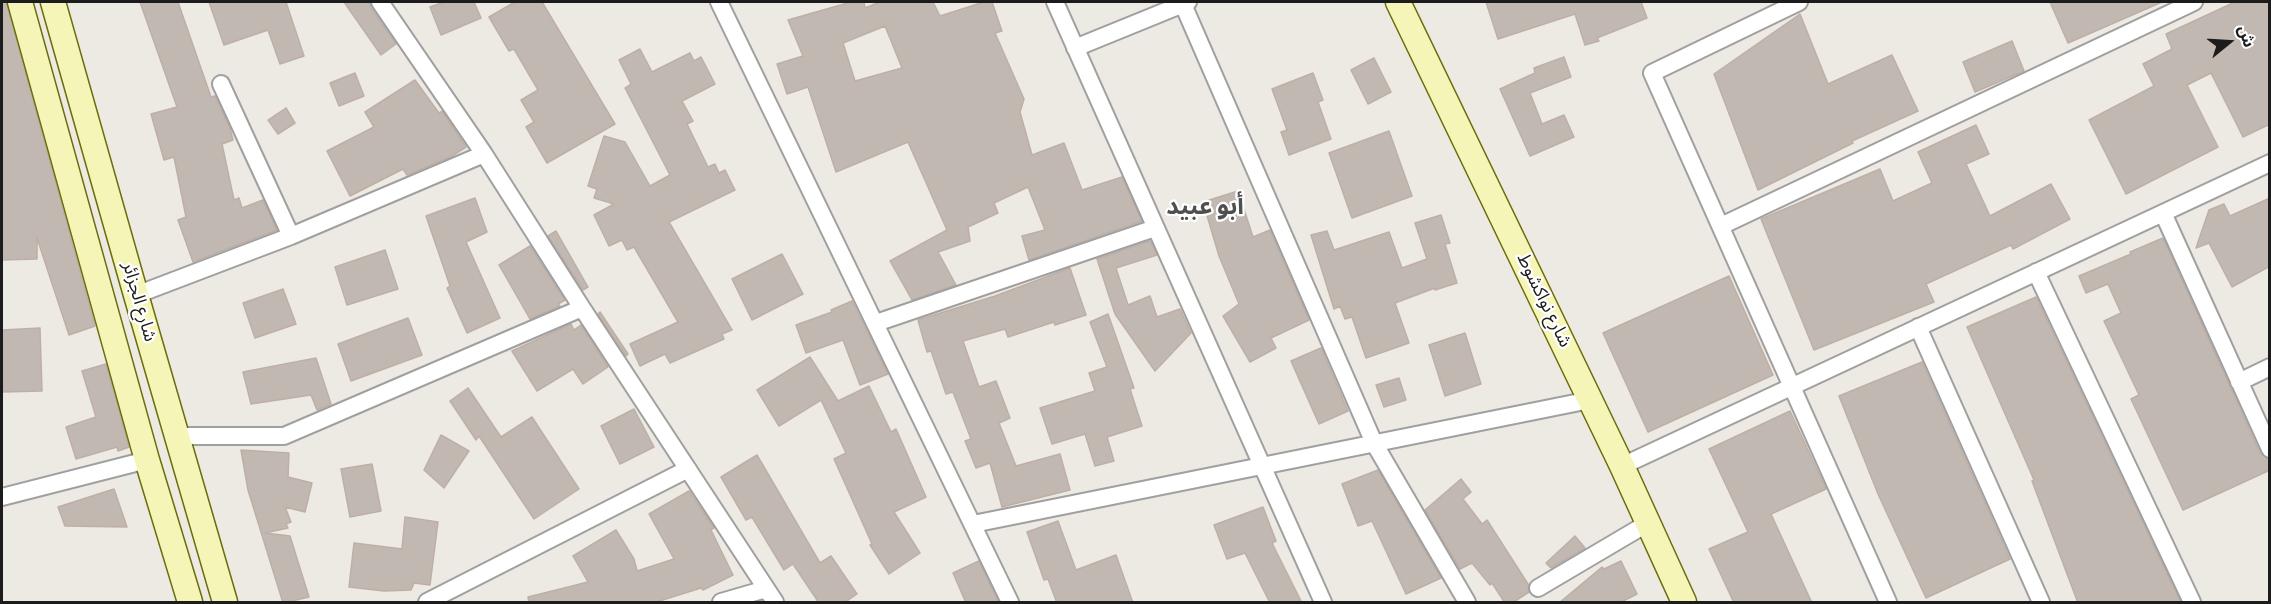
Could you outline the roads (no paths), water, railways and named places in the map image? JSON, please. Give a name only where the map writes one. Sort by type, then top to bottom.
[{"type":"main road","name":"شارع الجزائر","points":[[20,2],[147,460],[190,603]]},
{"type":"main road","name":"شارع الجزائر","points":[[53,2],[225,603]]},
{"type":"main road","name":"شارع نواكشوط","points":[[1398,2],[1622,466],[1684,603]]},
{"type":"street","points":[[380,2],[484,154],[771,596],[720,603]]},
{"type":"street","points":[[719,2],[1010,603]]},
{"type":"street","points":[[1055,2],[1323,603]]},
{"type":"street","points":[[1075,48],[1184,2],[1374,443],[1467,603]]},
{"type":"street","points":[[1799,2],[1652,73],[1793,386],[1887,603]]},
{"type":"street","points":[[1721,226],[2194,2]]},
{"type":"street","points":[[221,84],[291,236]]},
{"type":"street","points":[[135,295],[291,236],[484,154]]},
{"type":"street","points":[[1622,466],[2270,163]]},
{"type":"street","points":[[2163,213],[2270,449]]},
{"type":"street","points":[[876,323],[1155,228]]},
{"type":"street","points":[[2036,272],[2192,603]]},
{"type":"street","points":[[176,436],[284,436],[582,308]]},
{"type":"street","points":[[1918,327],[2041,603]]},
{"type":"street","points":[[2239,382],[2270,367]]},
{"type":"street","points":[[973,524],[1590,400]]},
{"type":"street","points":[[2,497],[147,460]]},
{"type":"street","points":[[427,603],[455,596],[688,469]]},
{"type":"street","points":[[1538,588],[1648,523]]},
{"type":"district","name":"أبو عبيد","points":[[1205,209]]}]
